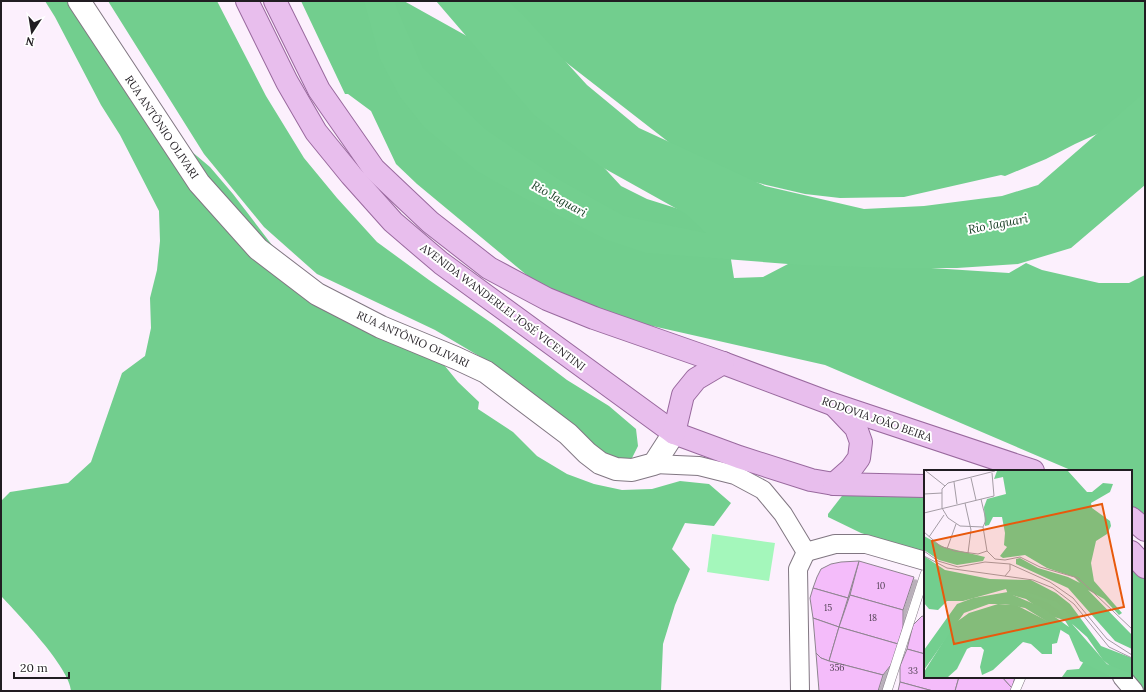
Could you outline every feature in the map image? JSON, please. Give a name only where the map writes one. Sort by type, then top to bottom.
[{"type":"main road","name":"AVENIDA WANDERLEI JOSÉ VICENTINI","points":[[247,1],[287,82],[316,132],[351,175],[393,222],[440,263],[674,433],[767,467],[811,480],[834,484]]},
{"type":"main road","name":"AVENIDA WANDERLEI JOSÉ VICENTINI","points":[[275,1],[318,90],[374,169],[430,222],[489,268],[547,299],[594,318],[723,363]]},
{"type":"main road","points":[[674,433],[683,395],[696,379],[723,363]]},
{"type":"main road","name":"RODOVIA JOÃO BEIRA","points":[[723,363],[832,404],[1030,470]]},
{"type":"main road","points":[[832,404],[856,428],[861,442],[859,458],[851,469],[834,484]]},
{"type":"main road","points":[[834,484],[924,486]]},
{"type":"main road","points":[[1132,519],[1145,530]]},
{"type":"main road","points":[[1132,553],[1145,567]]},
{"type":"street","name":"RUA ANTÔNIO OLIVARI","points":[[79,1],[200,183],[258,249],[317,294],[381,327],[486,372],[568,434],[587,453],[600,463],[616,469],[632,470],[654,464]]},
{"type":"street","points":[[654,464],[674,433]]},
{"type":"street","points":[[654,464],[699,466],[735,475],[763,490],[784,514],[806,552]]},
{"type":"street","points":[[800,691],[798,568],[806,552],[835,544],[866,544],[924,561]]},
{"type":"street","points":[[1123,678],[1134,691]]},
{"type":"lane","points":[[887,691],[924,577]]},
{"type":"lane","points":[[1015,691],[1021,678]]},
{"type":"shaded area","points":[[45,1],[78,1],[185,146],[210,167],[233,194],[285,262],[440,360],[458,382],[479,402],[478,409],[513,432],[537,456],[567,474],[594,484],[622,490],[652,489],[680,481],[709,484],[731,503],[714,526],[685,523],[672,549],[690,569],[675,605],[663,644],[661,691],[71,691],[62,669],[53,656],[1,596],[1,501],[10,492],[68,483],[91,462],[122,373],[145,356],[151,328],[150,298],[157,270],[160,241],[159,211],[120,135],[101,105],[55,17]]},
{"type":"shaded area","points":[[108,1],[217,1],[266,96],[304,158],[337,198],[377,242],[493,324],[567,380],[609,406],[636,429],[638,446],[632,458],[617,465],[565,429],[501,369],[435,330],[317,274],[264,227],[204,154]]},
{"type":"shaded area","points":[[301,1],[404,1],[499,54],[621,186],[647,199],[682,210],[729,247],[734,278],[763,277],[788,264],[822,261],[1009,273],[1026,263],[1042,270],[1099,283],[1129,283],[1145,275],[1145,535],[1132,520],[1132,470],[1071,470],[825,365],[564,306],[417,184],[396,164],[371,111],[348,94],[345,94]]},
{"type":"shaded area","points":[[487,1],[1145,1],[1145,100],[1108,129],[1046,159],[1005,176],[1001,175],[904,197],[840,198],[805,194],[720,174],[693,161]]},
{"type":"shaded area","points":[[924,491],[924,553],[861,533],[828,517],[828,514],[845,492]]},
{"type":"shaded area","points":[[712,534],[775,543],[769,581],[707,572]]},
{"type":"shaded area","points":[[1132,563],[1145,577],[1145,691],[1142,691],[1132,678]]},
{"type":"water","name":"Rio Jaguari","points":[[364,1],[395,1],[397,9],[423,68],[485,129],[558,179],[624,216],[706,233],[686,214],[600,166],[534,115],[436,1],[508,1],[523,15],[587,85],[639,128],[765,186],[864,209],[924,206],[1002,196],[1038,185],[1145,92],[1145,185],[1071,248],[1018,264],[957,268],[891,268],[801,265],[647,253],[605,239],[522,197],[477,171],[424,127],[400,97],[380,59]]},
{"type":"building","points":[[859,561],[914,577],[903,610],[850,595]]},
{"type":"building","points":[[859,561],[848,598],[813,588],[821,569],[831,564]]},
{"type":"building","points":[[813,588],[848,598],[839,627],[813,618],[810,598]]},
{"type":"building","points":[[850,595],[903,610],[903,628],[898,644],[839,627]]},
{"type":"building","points":[[922,616],[924,617],[924,654],[907,649],[913,625]]},
{"type":"building","points":[[813,618],[839,627],[829,661],[821,658],[816,653]]},
{"type":"building","points":[[839,627],[898,644],[894,661],[883,675],[829,661]]},
{"type":"building","points":[[907,649],[924,654],[924,678],[959,678],[955,691],[933,691],[900,682],[900,666]]},
{"type":"building","points":[[816,653],[821,658],[829,661],[883,675],[878,691],[819,691]]},
{"type":"building","points":[[959,678],[1003,678],[1012,688],[1011,691],[955,691]]},
{"type":"building","points":[[1003,678],[1015,678],[1012,688]]},
{"type":"building","points":[[900,682],[933,691],[898,691]]}]
